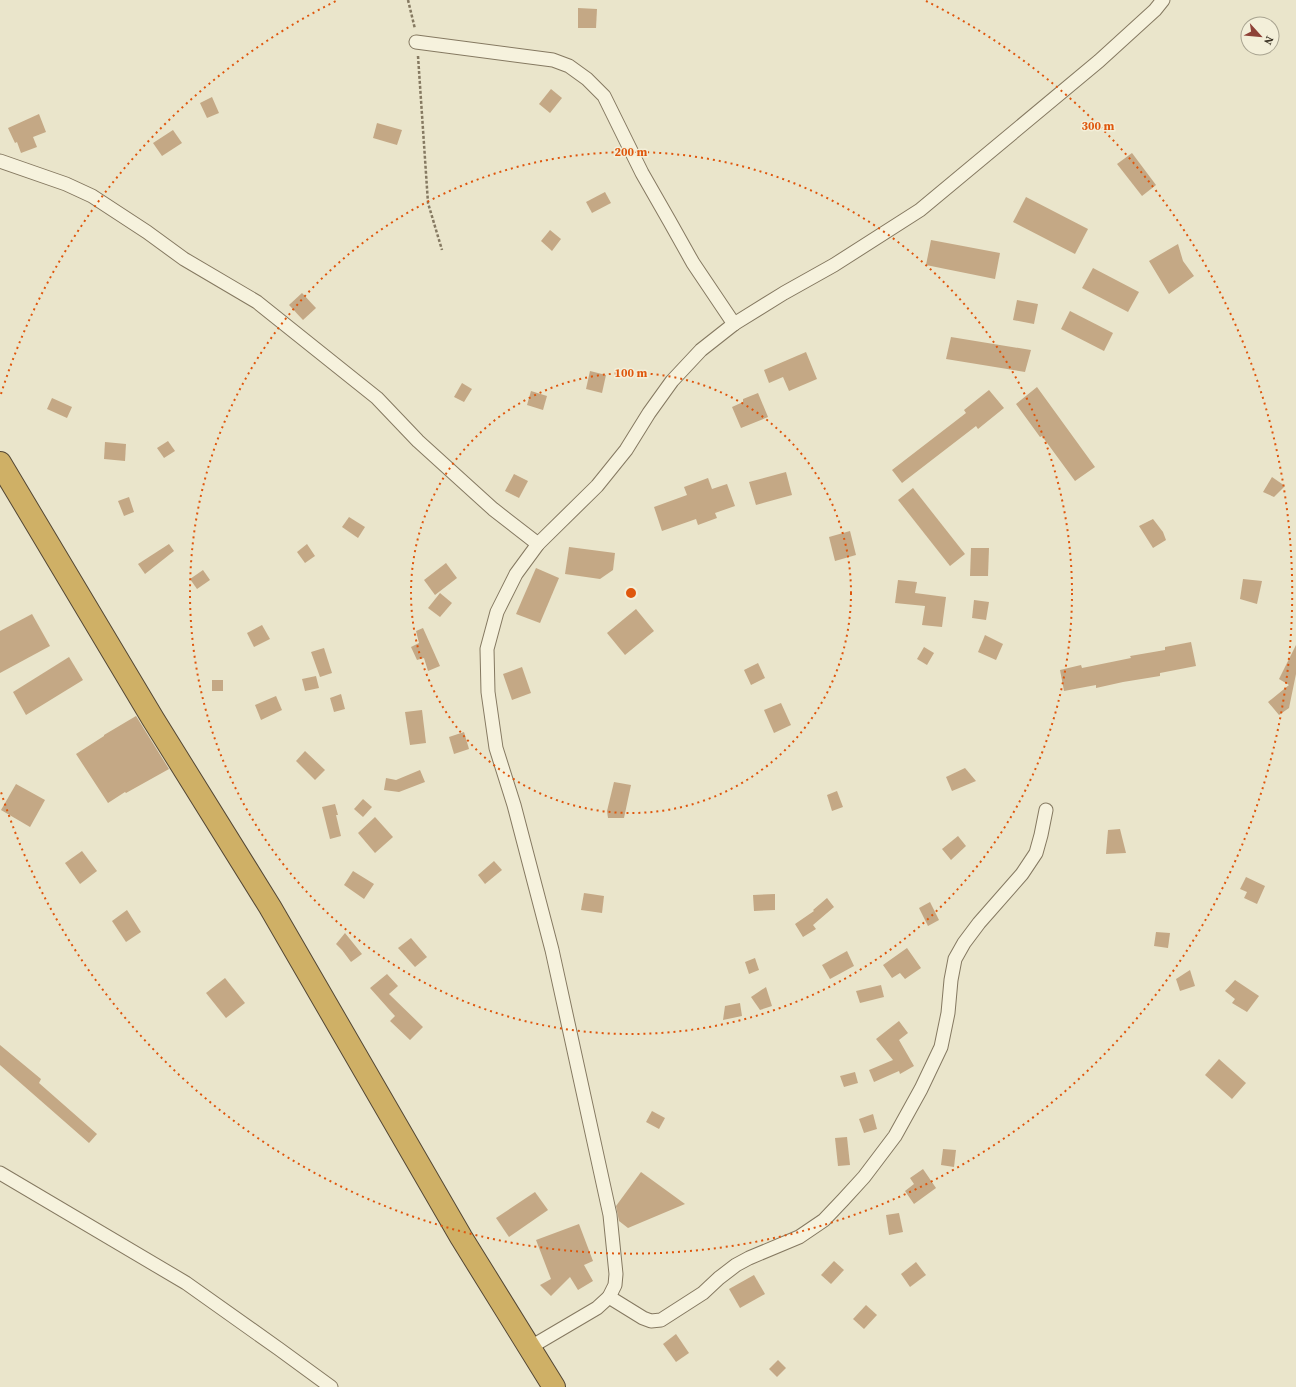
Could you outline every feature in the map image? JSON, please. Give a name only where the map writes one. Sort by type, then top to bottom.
[{"type":"highway","points":[[0,463],[153,719],[270,907],[457,1230],[554,1387]]},
{"type":"street","points":[[529,1348],[597,1308],[609,1297],[615,1285],[616,1274],[610,1215],[552,950],[514,805],[496,748],[488,692],[487,649],[496,612],[516,574],[538,544],[602,480],[626,450],[649,413],[672,381],[701,350],[734,324],[784,293],[834,265],[920,210],[1099,60],[1155,10],[1163,0]]},
{"type":"street","points":[[416,42],[553,60],[569,66],[587,79],[604,96],[642,173],[693,263],[734,324]]},
{"type":"street","points":[[0,162],[66,184],[92,196],[123,215],[184,259],[257,302],[377,398],[418,441],[493,508],[538,544]]},
{"type":"street","points":[[609,1297],[643,1318],[651,1321],[661,1320],[703,1293],[736,1265],[799,1237],[824,1220],[844,1200],[864,1177],[895,1136],[921,1089],[941,1047],[948,1013],[951,980],[955,959],[964,943],[979,923],[1022,874],[1036,853],[1046,810]]},
{"type":"street","points":[[0,1173],[186,1283],[331,1387]]},
{"type":"path","points":[[408,0],[415,29],[428,203],[442,250]]},
{"type":"building","points":[[578,8],[597,9],[596,28],[578,28]]},
{"type":"building","points":[[551,89],[562,98],[550,113],[539,104]]},
{"type":"building","points":[[212,97],[219,113],[207,118],[200,103]]},
{"type":"building","points":[[39,114],[46,132],[33,137],[37,147],[21,153],[17,142],[15,143],[8,128]]},
{"type":"building","points":[[377,123],[402,130],[397,145],[373,138]]},
{"type":"building","points":[[173,130],[182,143],[162,156],[153,143]]},
{"type":"building","points":[[1132,153],[1156,185],[1142,196],[1117,164]]},
{"type":"building","points":[[605,192],[611,203],[592,213],[586,202]]},
{"type":"building","points":[[1026,197],[1088,229],[1075,254],[1013,222]]},
{"type":"building","points":[[550,230],[561,239],[552,251],[541,241]]},
{"type":"building","points":[[931,240],[1000,253],[995,279],[926,265]]},
{"type":"building","points":[[1178,244],[1183,261],[1194,276],[1169,294],[1149,261]]},
{"type":"building","points":[[1093,268],[1139,292],[1128,312],[1082,288]]},
{"type":"building","points":[[302,293],[316,308],[303,320],[289,305]]},
{"type":"building","points":[[1017,300],[1038,304],[1034,324],[1013,320]]},
{"type":"building","points":[[1070,311],[1113,333],[1104,351],[1061,329]]},
{"type":"building","points":[[951,337],[1031,350],[1025,372],[946,359]]},
{"type":"building","points":[[806,352],[817,379],[789,391],[783,377],[769,383],[764,370]]},
{"type":"building","points":[[590,371],[606,375],[602,393],[586,389]]},
{"type":"building","points":[[462,383],[472,389],[464,402],[454,397]]},
{"type":"building","points":[[1037,387],[1095,467],[1075,481],[1016,404]]},
{"type":"building","points":[[989,390],[1004,408],[978,429],[976,426],[902,483],[892,470],[966,413],[964,410]]},
{"type":"building","points":[[531,391],[547,396],[543,410],[527,405]]},
{"type":"building","points":[[758,393],[768,417],[741,428],[732,407],[743,402],[743,399]]},
{"type":"building","points":[[52,398],[72,407],[67,418],[47,409]]},
{"type":"building","points":[[168,441],[175,451],[164,458],[157,448]]},
{"type":"building","points":[[105,442],[126,444],[125,461],[104,459]]},
{"type":"building","points":[[786,472],[792,495],[756,505],[749,482]]},
{"type":"building","points":[[514,474],[528,481],[519,498],[505,491]]},
{"type":"building","points":[[1272,477],[1285,486],[1274,497],[1263,492]]},
{"type":"building","points":[[708,478],[712,489],[727,484],[735,506],[715,513],[717,518],[698,525],[696,519],[662,531],[654,507],[687,495],[684,487]]},
{"type":"building","points":[[913,488],[965,554],[950,566],[898,500]]},
{"type":"building","points":[[129,497],[134,512],[124,516],[118,501]]},
{"type":"building","points":[[349,517],[365,527],[358,538],[342,527]]},
{"type":"building","points":[[1153,519],[1163,532],[1166,540],[1153,548],[1139,526]]},
{"type":"building","points":[[850,531],[856,555],[835,561],[829,537]]},
{"type":"building","points":[[169,544],[174,551],[145,574],[138,564]]},
{"type":"building","points":[[307,544],[315,556],[305,563],[297,552]]},
{"type":"building","points":[[569,547],[615,553],[613,570],[600,579],[565,574]]},
{"type":"building","points":[[971,548],[989,548],[988,576],[970,576]]},
{"type":"building","points":[[446,563],[457,578],[435,595],[424,580]]},
{"type":"building","points":[[536,568],[559,578],[540,623],[516,614]]},
{"type":"building","points":[[203,570],[210,580],[197,589],[190,579]]},
{"type":"building","points":[[1243,579],[1262,581],[1257,604],[1240,599]]},
{"type":"building","points":[[898,580],[917,582],[915,593],[946,597],[942,627],[922,625],[925,606],[895,603]]},
{"type":"building","points":[[440,593],[452,603],[440,617],[428,608]]},
{"type":"building","points":[[974,600],[989,602],[986,620],[972,618]]},
{"type":"building","points":[[636,609],[654,631],[625,655],[607,633]]},
{"type":"building","points":[[32,614],[50,646],[0,673],[0,631]]},
{"type":"building","points":[[262,625],[270,639],[254,647],[247,633]]},
{"type":"building","points":[[423,628],[440,666],[428,671],[424,658],[417,660],[411,647],[419,643],[416,631]]},
{"type":"building","points":[[985,635],[1003,644],[996,660],[978,652]]},
{"type":"building","points":[[1191,642],[1196,666],[1160,673],[1160,676],[1096,688],[1096,685],[1064,691],[1060,670],[1081,665],[1082,668],[1131,658],[1130,656],[1165,650],[1165,647]]},
{"type":"building","points":[[1296,645],[1296,674],[1289,708],[1279,715],[1268,702],[1289,685],[1279,679]]},
{"type":"building","points":[[924,647],[934,653],[927,665],[917,659]]},
{"type":"building","points":[[324,648],[332,673],[320,677],[311,652]]},
{"type":"building","points":[[69,657],[83,680],[26,715],[13,692]]},
{"type":"building","points":[[758,663],[765,678],[751,685],[744,670]]},
{"type":"building","points":[[522,667],[531,693],[512,700],[503,674]]},
{"type":"building","points":[[316,676],[319,688],[305,691],[302,679]]},
{"type":"building","points":[[212,680],[223,680],[223,691],[212,691]]},
{"type":"building","points":[[341,694],[345,709],[334,712],[330,698]]},
{"type":"building","points":[[276,696],[282,710],[261,720],[255,705]]},
{"type":"building","points":[[781,703],[791,725],[774,733],[764,710]]},
{"type":"building","points":[[422,710],[426,743],[410,745],[405,712]]},
{"type":"building","points":[[136,716],[169,769],[126,793],[125,792],[108,803],[76,754]]},
{"type":"building","points":[[464,732],[469,749],[454,754],[449,737]]},
{"type":"building","points":[[305,751],[325,770],[315,780],[296,761]]},
{"type":"building","points":[[965,768],[976,781],[952,791],[946,777]]},
{"type":"building","points":[[420,770],[425,782],[399,792],[384,790],[386,778],[396,780]]},
{"type":"building","points":[[614,782],[631,785],[624,818],[608,818],[607,811]]},
{"type":"building","points":[[16,784],[45,800],[30,827],[1,810]]},
{"type":"building","points":[[837,791],[843,807],[832,811],[827,795]]},
{"type":"building","points":[[363,799],[372,807],[363,817],[354,809]]},
{"type":"building","points":[[335,804],[341,836],[330,839],[322,807]]},
{"type":"building","points":[[375,817],[393,837],[375,853],[358,833]]},
{"type":"building","points":[[1120,829],[1126,853],[1106,854],[1108,830]]},
{"type":"building","points":[[958,836],[966,846],[951,860],[942,849]]},
{"type":"building","points":[[82,851],[97,871],[80,884],[65,863]]},
{"type":"building","points":[[494,861],[502,870],[485,884],[478,875]]},
{"type":"building","points":[[353,871],[374,884],[364,899],[344,885]]},
{"type":"building","points":[[1246,877],[1265,886],[1257,904],[1244,898],[1247,892],[1240,889]]},
{"type":"building","points":[[584,893],[604,896],[602,913],[581,910]]},
{"type":"building","points":[[775,894],[775,910],[754,911],[753,895]]},
{"type":"building","points":[[827,898],[834,907],[813,925],[816,929],[803,937],[795,924],[814,911],[813,910]]},
{"type":"building","points":[[930,902],[939,920],[928,926],[919,908]]},
{"type":"building","points":[[127,910],[141,932],[126,942],[112,921]]},
{"type":"building","points":[[1156,932],[1170,933],[1168,948],[1154,946]]},
{"type":"building","points":[[345,933],[362,954],[351,962],[336,944]]},
{"type":"building","points":[[411,938],[427,957],[415,967],[398,948]]},
{"type":"building","points":[[907,948],[921,968],[905,979],[900,973],[892,978],[883,965]]},
{"type":"building","points":[[847,951],[854,966],[830,979],[822,965]]},
{"type":"building","points":[[755,958],[759,970],[749,974],[745,962]]},
{"type":"building","points":[[1190,970],[1195,986],[1180,991],[1176,979]]},
{"type":"building","points":[[387,974],[398,986],[389,994],[423,1027],[410,1040],[390,1021],[395,1016],[370,988]]},
{"type":"building","points":[[225,978],[245,1003],[226,1018],[206,993]]},
{"type":"building","points":[[1235,980],[1259,996],[1247,1012],[1232,1003],[1235,999],[1225,991]]},
{"type":"building","points":[[881,985],[884,997],[860,1003],[856,991]]},
{"type":"building","points":[[766,987],[772,1006],[760,1010],[751,997]]},
{"type":"building","points":[[740,1003],[742,1016],[723,1020],[725,1006]]},
{"type":"building","points":[[899,1021],[908,1033],[899,1040],[914,1066],[900,1074],[899,1071],[874,1082],[869,1070],[893,1060],[876,1039]]},
{"type":"building","points":[[0,1045],[41,1079],[39,1083],[97,1134],[89,1143],[0,1065]]},
{"type":"building","points":[[1219,1059],[1246,1083],[1232,1099],[1205,1075]]},
{"type":"building","points":[[855,1072],[858,1083],[844,1087],[840,1076]]},
{"type":"building","points":[[652,1111],[665,1118],[659,1129],[646,1122]]},
{"type":"building","points":[[873,1114],[877,1129],[864,1133],[859,1119]]},
{"type":"building","points":[[847,1137],[850,1165],[838,1166],[835,1138]]},
{"type":"building","points":[[943,1149],[956,1150],[954,1167],[941,1165]]},
{"type":"building","points":[[923,1169],[936,1188],[914,1204],[905,1191],[914,1184],[910,1178]]},
{"type":"building","points":[[641,1172],[685,1204],[628,1228],[619,1221],[616,1206]]},
{"type":"building","points":[[535,1192],[548,1210],[509,1237],[496,1218]]},
{"type":"building","points":[[899,1213],[903,1232],[889,1235],[886,1215]]},
{"type":"building","points":[[579,1224],[593,1261],[584,1265],[593,1281],[578,1290],[570,1277],[551,1296],[540,1285],[551,1279],[536,1240]]},
{"type":"building","points":[[834,1261],[844,1270],[831,1284],[821,1275]]},
{"type":"building","points":[[916,1262],[926,1275],[910,1287],[901,1274]]},
{"type":"building","points":[[754,1275],[765,1294],[740,1308],[729,1289]]},
{"type":"building","points":[[866,1305],[877,1315],[864,1329],[853,1319]]},
{"type":"building","points":[[676,1334],[689,1353],[676,1362],[663,1344]]},
{"type":"building","points":[[778,1360],[786,1368],[777,1377],[769,1369]]}]
